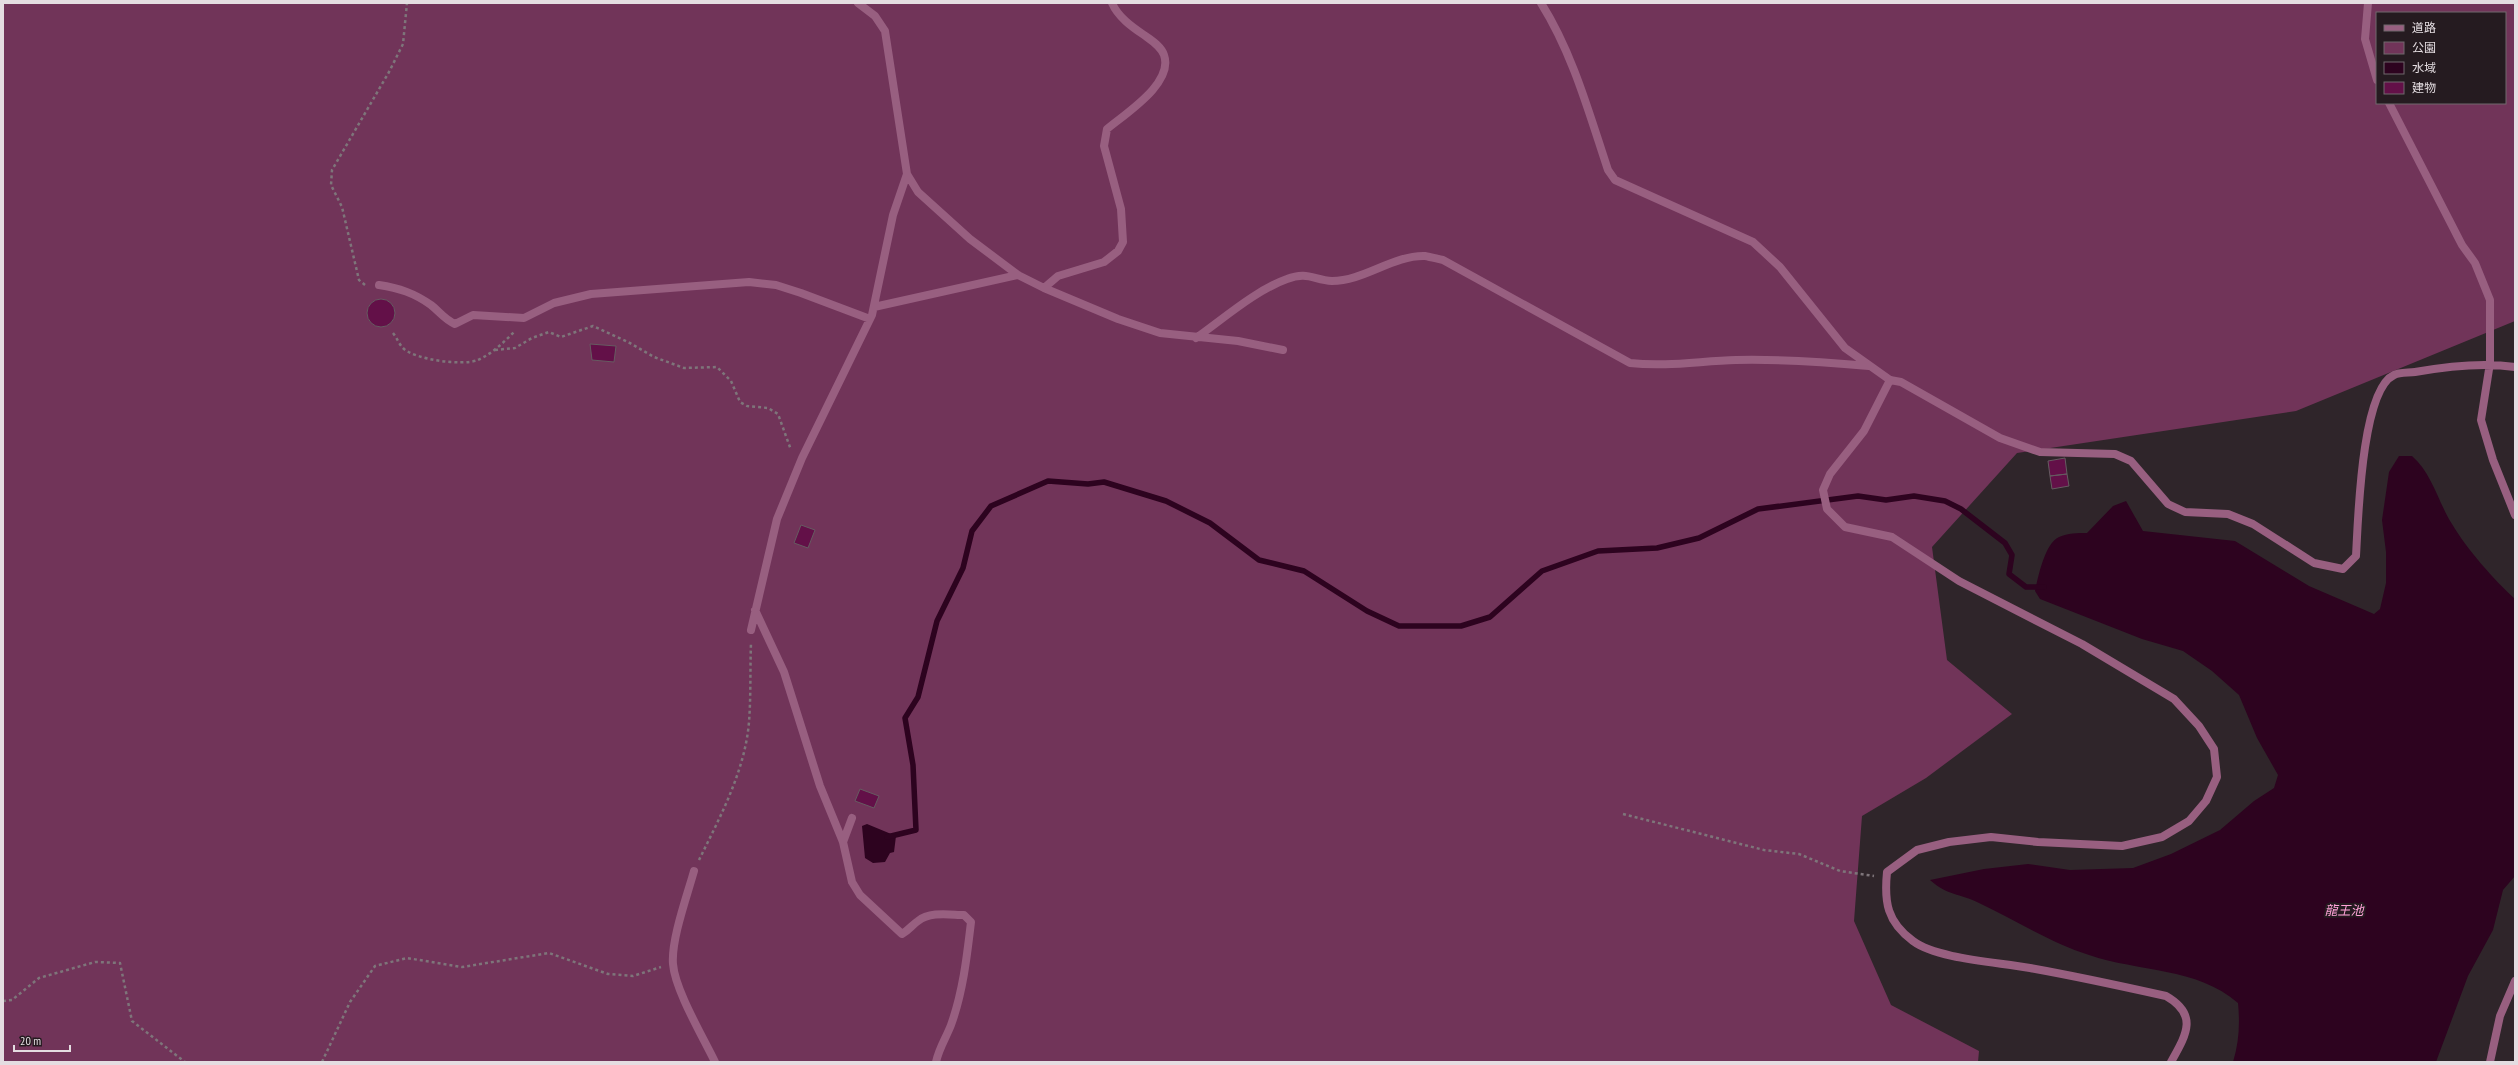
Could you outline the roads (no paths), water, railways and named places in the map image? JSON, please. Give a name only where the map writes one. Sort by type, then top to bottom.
[{"type":"street","points":[[751,630],[777,519],[802,458],[870,320],[893,215],[907,174],[885,31],[875,16],[858,3]]},
{"type":"street","points":[[1044,288],[1058,276],[1104,262],[1118,251],[1123,242],[1121,209],[1104,146],[1107,129],[1155,88],[1166,67],[1164,54],[1156,44],[1125,21],[1112,3]]},
{"type":"street","points":[[1541,3],[1553,22],[1572,64],[1608,170],[1615,180],[1753,242],[1780,267],[1845,348],[1890,380],[1901,382],[2000,438],[2040,452],[2115,454],[2131,461],[2168,504],[2185,512],[2228,514],[2253,524],[2314,564],[2343,569],[2356,556],[2362,465],[2371,420],[2381,386],[2394,375],[2490,363],[2515,367]]},
{"type":"street","points":[[2368,3],[2365,38],[2376,76]]},
{"type":"street","points":[[2390,104],[2462,245],[2476,263],[2490,300],[2490,363],[2481,420],[2493,460],[2515,515]]},
{"type":"street","points":[[907,174],[924,197],[970,239],[1018,275],[1044,288],[1125,322],[1160,333],[1196,338],[1238,341],[1283,350]]},
{"type":"street","points":[[1196,338],[1261,293],[1287,279],[1309,275],[1331,281],[1344,279],[1408,259],[1425,256],[1443,260],[1630,363],[1657,366],[1752,360],[1822,362],[1870,366]]},
{"type":"street","points":[[874,307],[1018,275]]},
{"type":"street","points":[[380,285],[405,289],[432,306],[444,319],[455,324],[473,315],[484,314],[524,318],[554,304],[591,294],[749,282],[776,286],[801,293],[870,320]]},
{"type":"street","points":[[1890,380],[1864,431],[1830,474],[1823,490],[1827,509],[1845,526],[1892,537],[1959,581],[2082,644],[2174,699],[2199,726],[2214,749],[2217,777],[2206,801],[2188,821],[2162,837],[2122,846],[2038,842],[1991,837],[1949,842],[1917,850],[1887,872],[1885,893],[1892,921],[1912,941],[1930,951],[2030,968],[2159,994],[2179,1003],[2188,1022],[2186,1035],[2171,1062]]},
{"type":"street","points":[[755,610],[784,672],[820,786],[843,842],[852,882],[860,895],[896,931],[902,934],[913,928],[919,920],[936,915],[964,915],[971,922],[964,973],[951,1025],[939,1050],[936,1062]]},
{"type":"street","points":[[843,842],[852,818]]},
{"type":"street","points":[[694,871],[675,943],[673,964],[678,983],[715,1062]]},
{"type":"street","points":[[2490,1062],[2500,1016],[2515,981]]},
{"type":"water","name":"龍王池","points":[[2399,456],[2412,456],[2419,463],[2430,479],[2447,515],[2465,543],[2498,583],[2515,599],[2515,876],[2503,890],[2493,930],[2468,976],[2436,1062],[2233,1062],[2237,1047],[2239,1018],[2238,1003],[2222,991],[2186,976],[2127,965],[2075,950],[2047,938],[1979,903],[1948,892],[1930,880],[1984,869],[2028,864],[2070,870],[2133,868],[2171,854],[2220,830],[2254,801],[2274,788],[2278,775],[2257,738],[2239,695],[2212,671],[2183,651],[2142,639],[2040,599],[2035,591],[2038,578],[2046,553],[2054,540],[2066,535],[2087,533],[2113,506],[2126,501],[2143,531],[2235,541],[2309,586],[2374,614],[2380,609],[2386,583],[2386,552],[2382,520],[2389,472]]},
{"type":"water","points":[[867,824],[896,836],[894,852],[890,853],[885,862],[873,863],[865,858],[862,826]]},
{"type":"waterway","points":[[887,837],[916,830],[913,765],[905,718],[918,697],[937,621],[963,568],[972,531],[991,506],[1048,481],[1088,484],[1104,482],[1166,501],[1210,523],[1259,560],[1304,571],[1367,611],[1399,626],[1461,626],[1490,617],[1542,571],[1598,551],[1657,548],[1699,538],[1758,509],[1858,496],[1886,500],[1914,496],[1945,501],[1961,509],[2005,543],[2012,555],[2009,574],[2026,587],[2044,587]]}]
